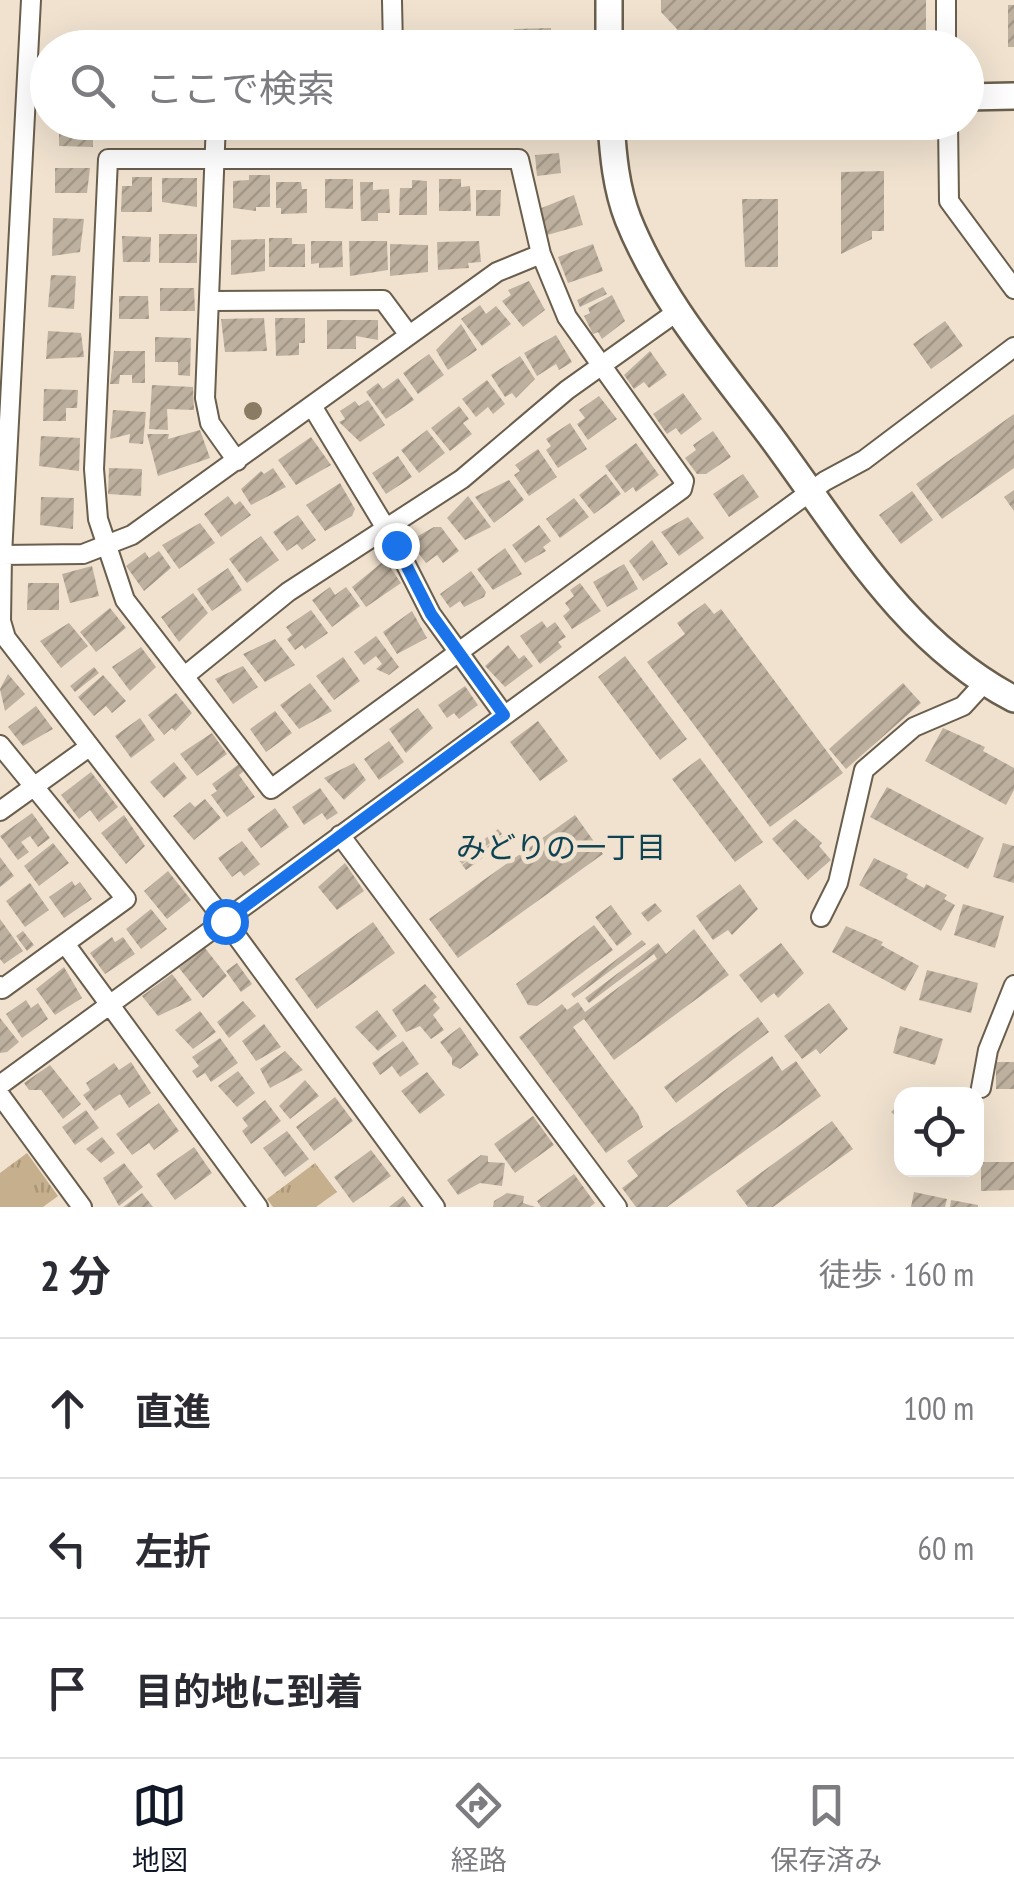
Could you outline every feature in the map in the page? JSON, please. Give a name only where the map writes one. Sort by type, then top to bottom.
[{"type":"street","points":[[30,0],[2,555],[3,637],[225,921],[435,1207]]},
{"type":"street","points":[[392,0],[392,30]]},
{"type":"street","points":[[609,0],[609,30]]},
{"type":"street","points":[[946,0],[946,30]]},
{"type":"street","points":[[984,96],[1014,96]]},
{"type":"street","points":[[215,140],[207,413],[237,461]]},
{"type":"street","points":[[612,140],[614,168],[627,216],[678,312],[913,625],[985,682],[1014,698]]},
{"type":"street","points":[[948,140],[948,201],[1014,288]]},
{"type":"street","points":[[108,159],[214,160],[518,159],[541,254],[567,317],[598,366],[684,481],[682,489],[271,790],[125,600],[98,519],[94,469],[108,159]]},
{"type":"street","points":[[2,555],[50,557],[106,548],[157,519],[497,272],[541,254]]},
{"type":"street","points":[[211,301],[383,300],[409,335]]},
{"type":"street","points":[[186,675],[288,592],[462,479],[598,366],[678,312]]},
{"type":"street","points":[[0,1085],[811,491],[864,460],[986,364],[1014,348]]},
{"type":"street","points":[[312,406],[431,614],[504,715]]},
{"type":"street","points":[[821,917],[838,883],[864,770],[914,727],[964,706],[985,682]]},
{"type":"street","points":[[0,744],[126,899],[66,945],[0,986]]},
{"type":"street","points":[[0,811],[89,746]]},
{"type":"street","points":[[340,835],[617,1207]]},
{"type":"street","points":[[66,945],[258,1207]]},
{"type":"street","points":[[982,1087],[988,1050],[1014,984]]},
{"type":"street","points":[[0,1095],[82,1207]]},
{"type":"green space","points":[[27,1153],[58,1196],[43,1207],[0,1207],[0,1173]]},
{"type":"green space","points":[[315,1163],[337,1192],[316,1207],[273,1207],[267,1199]]},
{"type":"building","points":[[661,0],[926,0],[926,30],[678,30],[661,12]]},
{"type":"building","points":[[1008,5],[1014,5],[1014,47],[1008,47]]},
{"type":"building","points":[[59,140],[93,140],[93,147],[59,146]]},
{"type":"building","points":[[559,153],[561,173],[537,176],[535,155]]},
{"type":"building","points":[[55,168],[90,168],[87,193],[55,193]]},
{"type":"building","points":[[884,171],[884,231],[872,231],[872,239],[841,254],[841,172]]},
{"type":"building","points":[[249,175],[270,175],[270,207],[256,207],[256,211],[233,208],[233,181],[249,180]]},
{"type":"building","points":[[132,177],[152,177],[152,212],[121,212],[122,186],[132,186]]},
{"type":"building","points":[[162,178],[197,178],[197,207],[162,202]]},
{"type":"building","points":[[325,179],[353,179],[353,209],[325,208]]},
{"type":"building","points":[[439,179],[461,179],[461,187],[470,186],[471,211],[439,211]]},
{"type":"building","points":[[412,180],[427,181],[427,215],[399,215],[400,188],[412,188]]},
{"type":"building","points":[[276,182],[301,182],[302,189],[307,189],[307,213],[281,214],[281,208],[276,208]]},
{"type":"building","points":[[360,182],[373,182],[373,190],[389,189],[390,213],[378,213],[378,221],[361,221]]},
{"type":"building","points":[[476,190],[501,190],[500,216],[476,216]]},
{"type":"building","points":[[574,195],[583,225],[547,235],[539,209]]},
{"type":"building","points":[[742,199],[778,199],[778,267],[745,267]]},
{"type":"building","points":[[53,218],[84,219],[80,252],[52,256]]},
{"type":"building","points":[[159,234],[197,234],[197,263],[159,263]]},
{"type":"building","points":[[122,236],[151,237],[150,262],[123,262]]},
{"type":"building","points":[[269,238],[292,238],[292,244],[305,244],[305,267],[269,267]]},
{"type":"building","points":[[265,239],[265,271],[231,275],[231,240]]},
{"type":"building","points":[[311,241],[342,241],[343,267],[319,268],[319,263],[311,264]]},
{"type":"building","points":[[349,241],[387,241],[388,270],[350,276]]},
{"type":"building","points":[[479,241],[481,262],[468,263],[469,268],[438,270],[437,242]]},
{"type":"building","points":[[390,244],[428,245],[428,272],[390,276]]},
{"type":"building","points":[[593,244],[603,271],[568,283],[558,257]]},
{"type":"building","points":[[51,275],[76,276],[74,309],[48,307]]},
{"type":"building","points":[[529,281],[545,310],[523,327],[502,301],[511,295],[508,290]]},
{"type":"building","points":[[603,287],[607,294],[580,307],[577,300]]},
{"type":"building","points":[[160,288],[194,288],[195,311],[160,311]]},
{"type":"building","points":[[612,295],[625,321],[602,339],[598,332],[593,334],[584,316],[590,313],[588,308]]},
{"type":"building","points":[[119,296],[148,296],[149,319],[119,319]]},
{"type":"building","points":[[480,305],[486,314],[496,306],[511,324],[482,346],[461,319]]},
{"type":"building","points":[[264,318],[267,351],[225,352],[221,319]]},
{"type":"building","points":[[275,318],[305,318],[305,343],[299,343],[299,355],[276,356]]},
{"type":"building","points":[[327,320],[378,320],[378,340],[356,336],[356,349],[327,349]]},
{"type":"building","points":[[945,321],[963,346],[931,369],[913,344]]},
{"type":"building","points":[[461,324],[477,350],[448,370],[436,350]]},
{"type":"building","points":[[48,331],[81,333],[84,357],[46,359]]},
{"type":"building","points":[[556,335],[572,362],[559,370],[556,364],[537,376],[524,353]]},
{"type":"building","points":[[155,337],[191,338],[190,376],[178,375],[178,362],[155,362]]},
{"type":"building","points":[[114,351],[145,351],[145,383],[132,383],[132,375],[120,375],[119,384],[110,384]]},
{"type":"building","points":[[650,351],[667,375],[649,388],[644,382],[634,389],[624,375]]},
{"type":"building","points":[[429,354],[444,375],[418,394],[403,373]]},
{"type":"building","points":[[520,356],[535,379],[516,398],[512,393],[505,397],[491,375]]},
{"type":"building","points":[[398,378],[414,400],[386,419],[366,392],[378,383],[383,389]]},
{"type":"building","points":[[487,380],[505,404],[493,414],[488,407],[476,417],[462,399]]},
{"type":"building","points":[[152,385],[193,387],[194,410],[167,409],[168,430],[149,429]]},
{"type":"building","points":[[44,389],[78,390],[77,408],[66,408],[66,421],[43,421]]},
{"type":"building","points":[[683,393],[702,419],[681,435],[676,428],[667,434],[653,414]]},
{"type":"building","points":[[599,396],[617,419],[588,440],[577,424],[585,418],[579,410]]},
{"type":"building","points":[[368,400],[385,425],[360,442],[339,422],[345,419],[340,411],[355,401],[359,406]]},
{"type":"building","points":[[459,406],[469,419],[463,423],[472,434],[450,451],[431,428]]},
{"type":"building","points":[[113,410],[146,412],[143,444],[129,443],[130,434],[110,439]]},
{"type":"building","points":[[1014,414],[1014,468],[942,519],[916,484]]},
{"type":"building","points":[[570,423],[587,449],[558,468],[546,450],[551,446],[546,439]]},
{"type":"building","points":[[200,430],[210,458],[158,476],[147,434],[169,434],[168,439]]},
{"type":"building","points":[[427,430],[445,453],[419,473],[401,450]]},
{"type":"building","points":[[713,431],[731,457],[706,474],[697,474],[685,458],[696,450],[693,445]]},
{"type":"building","points":[[41,436],[80,438],[79,471],[39,466]]},
{"type":"building","points":[[311,437],[331,465],[296,485],[278,460]]},
{"type":"building","points":[[636,443],[659,475],[636,492],[633,487],[625,493],[605,466]]},
{"type":"building","points":[[538,449],[557,477],[529,496],[514,475],[520,471],[515,465]]},
{"type":"building","points":[[398,456],[412,477],[386,494],[372,473]]},
{"type":"building","points":[[109,468],[142,469],[141,496],[108,494]]},
{"type":"building","points":[[273,468],[286,487],[251,505],[241,489],[261,471],[264,474]]},
{"type":"building","points":[[606,474],[621,494],[594,514],[579,495]]},
{"type":"building","points":[[743,474],[759,497],[729,517],[713,494]]},
{"type":"building","points":[[509,480],[524,500],[494,523],[475,497]]},
{"type":"building","points":[[340,483],[355,509],[352,516],[325,531],[306,505]]},
{"type":"building","points":[[1014,490],[1014,511],[1004,497]]},
{"type":"building","points":[[912,491],[933,520],[901,544],[879,515]]},
{"type":"building","points":[[228,496],[235,505],[240,501],[251,515],[221,537],[204,514]]},
{"type":"building","points":[[468,496],[491,527],[465,540],[447,518]]},
{"type":"building","points":[[41,497],[74,498],[73,529],[40,525]]},
{"type":"building","points":[[574,498],[589,517],[560,538],[546,519]]},
{"type":"building","points":[[298,515],[316,540],[302,550],[297,544],[287,551],[273,532]]},
{"type":"building","points":[[688,517],[704,538],[679,556],[661,532]]},
{"type":"building","points":[[200,523],[215,543],[179,569],[162,545]]},
{"type":"building","points":[[539,525],[551,541],[543,547],[546,551],[525,563],[512,545]]},
{"type":"building","points":[[441,527],[459,551],[443,563],[437,555],[426,563],[409,541]]},
{"type":"building","points":[[261,536],[279,560],[247,583],[229,559]]},
{"type":"building","points":[[652,540],[668,564],[643,581],[629,561]]},
{"type":"building","points":[[505,548],[522,574],[493,590],[477,569]]},
{"type":"building","points":[[159,551],[171,568],[144,591],[126,566],[145,552],[149,558]]},
{"type":"building","points":[[385,560],[401,583],[366,607],[352,587]]},
{"type":"building","points":[[624,564],[638,589],[607,607],[593,582]]},
{"type":"building","points":[[92,566],[99,596],[70,603],[62,574]]},
{"type":"building","points":[[228,568],[242,590],[212,611],[197,589]]},
{"type":"building","points":[[471,571],[486,592],[484,597],[464,607],[460,601],[450,608],[440,594]]},
{"type":"building","points":[[28,583],[59,583],[59,610],[27,610]]},
{"type":"building","points":[[580,583],[601,611],[572,629],[563,616],[570,610],[565,603],[574,596],[570,590]]},
{"type":"building","points":[[330,587],[335,595],[346,587],[360,606],[332,627],[312,600]]},
{"type":"building","points":[[193,593],[208,613],[179,642],[161,617]]},
{"type":"building","points":[[705,603],[714,614],[721,609],[843,773],[770,827],[647,662],[685,634],[677,623]]},
{"type":"building","points":[[110,608],[126,628],[96,652],[80,632]]},
{"type":"building","points":[[311,610],[328,633],[305,649],[302,645],[295,650],[287,639],[292,635],[286,627]]},
{"type":"building","points":[[412,611],[427,638],[397,654],[383,632]]},
{"type":"building","points":[[542,621],[547,628],[555,622],[566,637],[558,642],[562,647],[540,664],[520,636]]},
{"type":"building","points":[[69,623],[88,646],[61,668],[40,641]]},
{"type":"building","points":[[376,636],[399,667],[389,675],[376,669],[382,664],[376,656],[364,665],[354,652]]},
{"type":"building","points":[[275,639],[295,665],[265,682],[243,654]]},
{"type":"building","points":[[508,645],[519,659],[524,655],[533,666],[505,687],[485,666]]},
{"type":"building","points":[[141,647],[156,667],[130,691],[112,667]]},
{"type":"building","points":[[625,656],[687,739],[660,760],[598,677]]},
{"type":"building","points":[[343,657],[360,681],[334,700],[316,676]]},
{"type":"building","points":[[243,666],[258,687],[233,704],[215,679]]},
{"type":"building","points":[[94,667],[99,673],[75,692],[70,686]]},
{"type":"building","points":[[8,674],[25,694],[5,711],[0,689]]},
{"type":"building","points":[[103,675],[126,701],[112,713],[106,706],[94,716],[78,697]]},
{"type":"building","points":[[310,683],[332,711],[299,729],[280,705]]},
{"type":"building","points":[[903,683],[921,703],[846,769],[829,749]]},
{"type":"building","points":[[465,686],[478,705],[459,719],[454,713],[447,718],[438,705]]},
{"type":"building","points":[[176,693],[192,713],[175,731],[172,728],[164,735],[148,715]]},
{"type":"building","points":[[36,706],[53,729],[23,746],[8,727]]},
{"type":"building","points":[[418,708],[433,728],[406,753],[389,729]]},
{"type":"building","points":[[275,711],[292,733],[266,752],[250,729]]},
{"type":"building","points":[[140,718],[155,740],[131,758],[115,736]]},
{"type":"building","points":[[538,721],[568,761],[540,781],[510,742]]},
{"type":"building","points":[[943,728],[985,747],[983,751],[1014,768],[1014,790],[1006,805],[925,761]]},
{"type":"building","points":[[212,733],[227,754],[197,776],[180,754]]},
{"type":"building","points":[[389,741],[404,762],[379,780],[364,759]]},
{"type":"building","points":[[700,758],[763,842],[735,862],[672,779]]},
{"type":"building","points":[[174,762],[187,778],[164,798],[150,782]]},
{"type":"building","points":[[354,763],[366,780],[344,800],[324,778]]},
{"type":"building","points":[[239,764],[244,771],[239,775],[255,797],[227,817],[211,795],[217,791],[212,784]]},
{"type":"building","points":[[91,772],[118,807],[99,822],[90,810],[79,819],[61,795]]},
{"type":"building","points":[[887,787],[984,838],[968,869],[870,817]]},
{"type":"building","points":[[320,788],[338,813],[327,820],[322,813],[304,825],[292,807]]},
{"type":"building","points":[[205,799],[221,818],[194,840],[173,816],[190,802],[195,807]]},
{"type":"building","points":[[275,808],[289,827],[261,848],[247,829]]},
{"type":"building","points":[[32,813],[50,838],[38,847],[30,836],[21,842],[29,852],[18,860],[0,836]]},
{"type":"building","points":[[124,815],[145,846],[126,864],[101,833]]},
{"type":"building","points":[[575,815],[603,854],[458,958],[429,919]]},
{"type":"building","points":[[795,819],[822,843],[819,846],[831,860],[808,880],[772,839]]},
{"type":"building","points":[[498,829],[502,834],[462,864],[458,859]]},
{"type":"building","points":[[502,836],[506,841],[466,870],[462,865]]},
{"type":"building","points":[[242,841],[260,864],[244,876],[240,871],[232,877],[218,858]]},
{"type":"building","points":[[53,843],[69,863],[39,886],[24,866]]},
{"type":"building","points":[[1003,843],[1014,846],[1014,883],[993,877]]},
{"type":"building","points":[[0,857],[14,876],[0,887]]},
{"type":"building","points":[[874,858],[908,874],[906,878],[924,888],[926,884],[947,895],[944,899],[955,905],[941,931],[859,885]]},
{"type":"building","points":[[345,863],[364,891],[337,910],[318,887]]},
{"type":"building","points":[[168,871],[191,900],[167,919],[144,891]]},
{"type":"building","points":[[72,881],[75,886],[80,882],[92,899],[64,918],[49,897]]},
{"type":"building","points":[[30,883],[49,910],[25,927],[6,901]]},
{"type":"building","points":[[740,884],[758,909],[732,935],[728,930],[713,940],[696,916]]},
{"type":"building","points":[[655,903],[662,911],[648,922],[641,913]]},
{"type":"building","points":[[963,904],[1004,916],[995,948],[954,935]]},
{"type":"building","points":[[611,905],[632,934],[617,946],[595,917]]},
{"type":"building","points":[[151,909],[167,929],[141,949],[126,929]]},
{"type":"building","points":[[0,919],[23,951],[4,964],[0,959]]},
{"type":"building","points":[[373,922],[395,953],[317,1009],[295,979]]},
{"type":"building","points":[[594,925],[613,950],[537,1006],[528,1005],[516,984]]},
{"type":"building","points":[[846,926],[883,942],[881,945],[919,966],[905,991],[832,952]]},
{"type":"building","points":[[694,929],[729,975],[614,1060],[584,1019],[573,1027],[638,1114],[643,1127],[606,1153],[519,1037],[562,1004],[567,1010],[578,1002],[585,1012],[657,959],[654,954],[589,1003],[585,998],[658,943],[666,954]]},
{"type":"building","points":[[23,931],[34,945],[27,951],[16,936]]},
{"type":"building","points":[[112,937],[115,942],[123,937],[135,954],[105,974],[90,953]]},
{"type":"building","points":[[642,940],[646,944],[574,998],[571,994]]},
{"type":"building","points":[[781,943],[804,973],[778,998],[774,993],[761,1003],[739,975]]},
{"type":"building","points":[[205,948],[227,976],[203,998],[179,968]]},
{"type":"building","points":[[237,963],[252,984],[241,992],[226,971]]},
{"type":"building","points":[[64,967],[82,998],[55,1015],[36,989]]},
{"type":"building","points":[[927,970],[978,983],[971,1013],[919,1000]]},
{"type":"building","points":[[172,974],[192,1000],[158,1016],[142,996]]},
{"type":"building","points":[[425,984],[437,997],[433,1000],[440,1008],[433,1015],[444,1030],[431,1039],[420,1026],[406,1032],[392,1010]]},
{"type":"building","points":[[26,1000],[31,1008],[38,1003],[48,1019],[22,1038],[6,1014]]},
{"type":"building","points":[[243,1001],[256,1016],[229,1038],[217,1022]]},
{"type":"building","points":[[829,1003],[848,1029],[820,1054],[816,1049],[802,1059],[784,1036]]},
{"type":"building","points":[[377,1010],[397,1036],[378,1051],[355,1027]]},
{"type":"building","points":[[200,1011],[216,1032],[193,1049],[175,1030]]},
{"type":"building","points":[[758,1017],[769,1032],[676,1103],[664,1087]]},
{"type":"building","points":[[0,1018],[19,1042],[0,1053]]},
{"type":"building","points":[[264,1024],[281,1047],[256,1061],[242,1041]]},
{"type":"building","points":[[900,1026],[943,1039],[935,1065],[893,1053]]},
{"type":"building","points":[[460,1027],[479,1055],[460,1069],[452,1065],[452,1058],[440,1042]]},
{"type":"building","points":[[220,1038],[238,1063],[211,1082],[205,1073],[197,1078],[192,1071],[199,1066],[192,1057]]},
{"type":"building","points":[[403,1041],[419,1064],[400,1077],[392,1066],[380,1075],[372,1063]]},
{"type":"building","points":[[285,1051],[303,1070],[270,1088],[260,1069]]},
{"type":"building","points":[[772,1056],[782,1071],[796,1061],[821,1096],[667,1207],[636,1207],[622,1188],[638,1176],[627,1161]]},
{"type":"building","points":[[131,1062],[151,1093],[129,1108],[120,1094],[95,1111],[83,1095],[90,1090],[86,1083],[114,1063],[119,1070]]},
{"type":"building","points":[[996,1062],[1014,1062],[1014,1089],[996,1089]]},
{"type":"building","points":[[50,1065],[81,1104],[63,1119],[41,1090],[29,1090],[24,1083]]},
{"type":"building","points":[[238,1071],[255,1093],[237,1107],[218,1086]]},
{"type":"building","points":[[427,1072],[445,1095],[420,1114],[401,1091]]},
{"type":"building","points":[[305,1080],[319,1096],[290,1119],[279,1106]]},
{"type":"building","points":[[335,1097],[353,1121],[314,1151],[296,1127]]},
{"type":"building","points":[[265,1100],[281,1121],[251,1144],[242,1131],[248,1126],[242,1118]]},
{"type":"building","points":[[159,1103],[179,1131],[154,1150],[149,1143],[132,1155],[116,1134]]},
{"type":"building","points":[[86,1110],[99,1128],[75,1145],[62,1127]]},
{"type":"building","points":[[533,1116],[554,1145],[515,1173],[494,1144]]},
{"type":"building","points":[[832,1121],[853,1149],[773,1207],[748,1207],[736,1191]]},
{"type":"building","points":[[287,1131],[309,1159],[285,1177],[263,1148]]},
{"type":"building","points":[[102,1137],[115,1153],[101,1163],[86,1149]]},
{"type":"building","points":[[194,1147],[212,1173],[175,1200],[156,1174]]},
{"type":"building","points":[[371,1150],[391,1176],[353,1203],[334,1177]]},
{"type":"building","points":[[481,1155],[488,1156],[488,1162],[505,1163],[502,1186],[480,1183],[458,1195],[447,1180]]},
{"type":"building","points":[[984,1162],[1014,1162],[1014,1190],[981,1191]]},
{"type":"building","points":[[124,1163],[143,1187],[119,1206],[103,1178]]},
{"type":"building","points":[[574,1174],[595,1203],[590,1207],[541,1207],[537,1201]]},
{"type":"building","points":[[914,1192],[947,1199],[945,1207],[911,1207]]},
{"type":"building","points":[[142,1193],[153,1207],[123,1207]]},
{"type":"building","points":[[507,1193],[524,1196],[523,1203],[535,1207],[493,1207],[494,1201]]},
{"type":"building","points":[[403,1196],[411,1207],[389,1207]]},
{"type":"building","points":[[951,1200],[978,1205],[978,1207],[950,1207]]},
{"type":"district","name":"みどりの一丁目","points":[[561,846]]},
{"type":"route","points":[[225,921],[504,715],[431,614],[396,545]]}]
